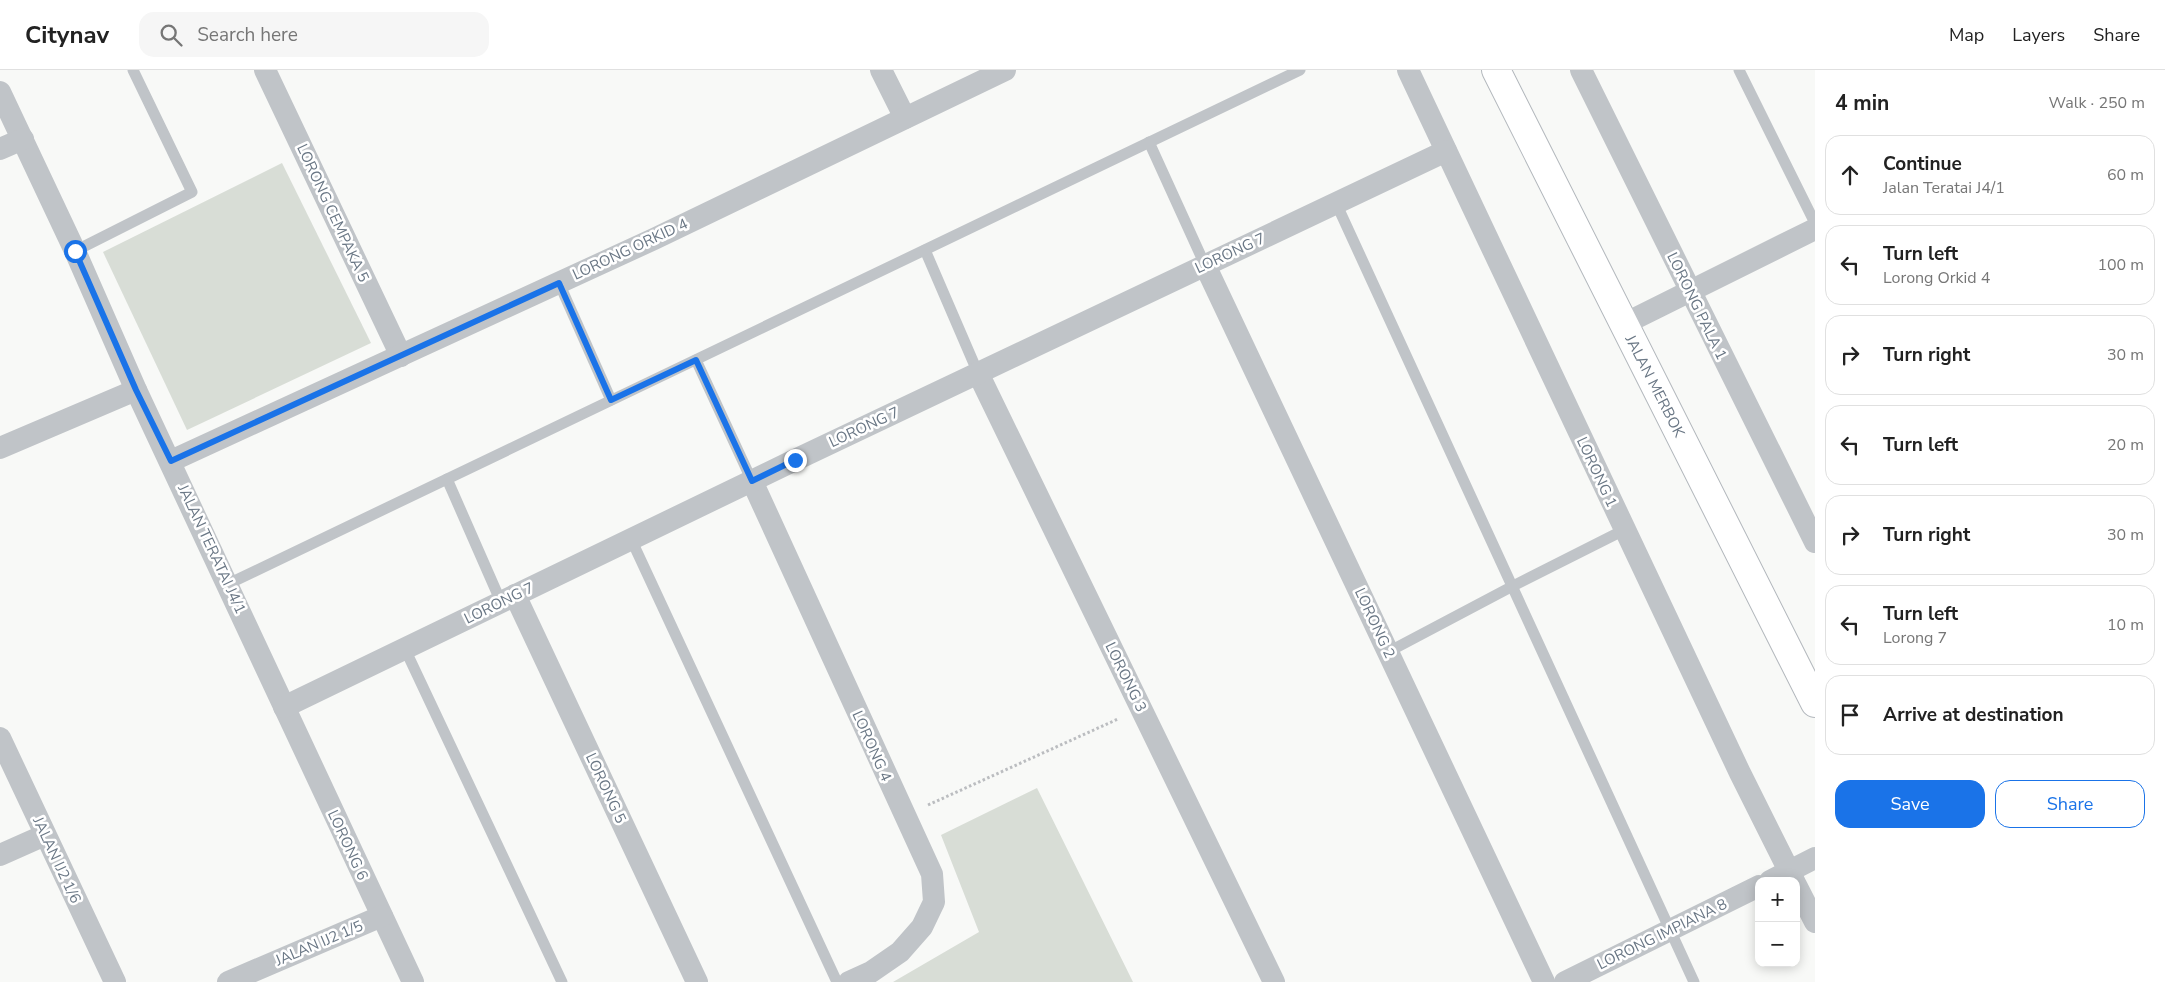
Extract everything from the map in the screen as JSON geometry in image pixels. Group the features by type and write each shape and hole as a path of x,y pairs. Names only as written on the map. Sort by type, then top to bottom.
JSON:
{"street":[{"name":"LORONG CEMPAKA 5","path":"265,70 400,356"},
{"path":"881,70 905,118"},
{"name":"LORONG ORKID 4","path":"171,461 559,283 1005,70"},
{"name":"LORONG 1","path":"1408,70 1740,773 1787,877"},
{"name":"JALAN MERBOK","path":"1496,70 1815,703"},
{"name":"LORONG PALA 1","path":"1581,70 1815,542"},
{"name":"JALAN TERATAI J4/1","path":"0,92 284,707"},
{"path":"0,149 23,140"},
{"name":"LORONG 7","path":"284,707 752,481 1446,151"},
{"path":"1624,324 1815,228"},
{"name":"LORONG 2","path":"1205,265 1544,982"},
{"name":"LORONG 3","path":"978,373 1274,982"},
{"path":"0,448 136,390"},
{"name":"LORONG 4","path":"752,481 932,874 934,902 922,927 900,952 871,972 849,982"},
{"name":"LORONG 5","path":"508,598 693,981"},
{"name":"LORONG 6","path":"284,707 413,982"},
{"name":"JALAN IJ2 1/6","path":"0,738 115,982"},
{"path":"0,855 45,835"},
{"path":"1791,877 1815,858"},
{"name":"LORONG IMPIANA 8","path":"1565,982 1755,888"},
{"name":"LORONG 1","path":"1800,898 1815,922"},
{"name":"JALAN IJ2 1/5","path":"228,982 382,916"}],"lane":[{"path":"75,251 192,192 133,70"},
{"path":"228,584 1300,70"},
{"path":"1739,70 1815,223"},
{"path":"1149,142 1205,265"},
{"path":"1336,203 1694,982"},
{"path":"925,250 978,373"},
{"path":"559,283 611,400"},
{"path":"696,360 752,481"},
{"path":"447,479 508,598"},
{"path":"1388,652 1511,586 1624,530"},
{"path":"631,539 838,982"},
{"path":"405,649 562,982"}],"path":[{"path":"904,816 1141,708"}],"shaded area":[{"path":"282,163 371,343 187,430 103,252"},
{"path":"1037,788 1133,982 893,982 979,932 941,835"}],"route":[{"path":"75,251 136,390 171,461 559,283 611,400 696,360 752,481 795,460"}]}
